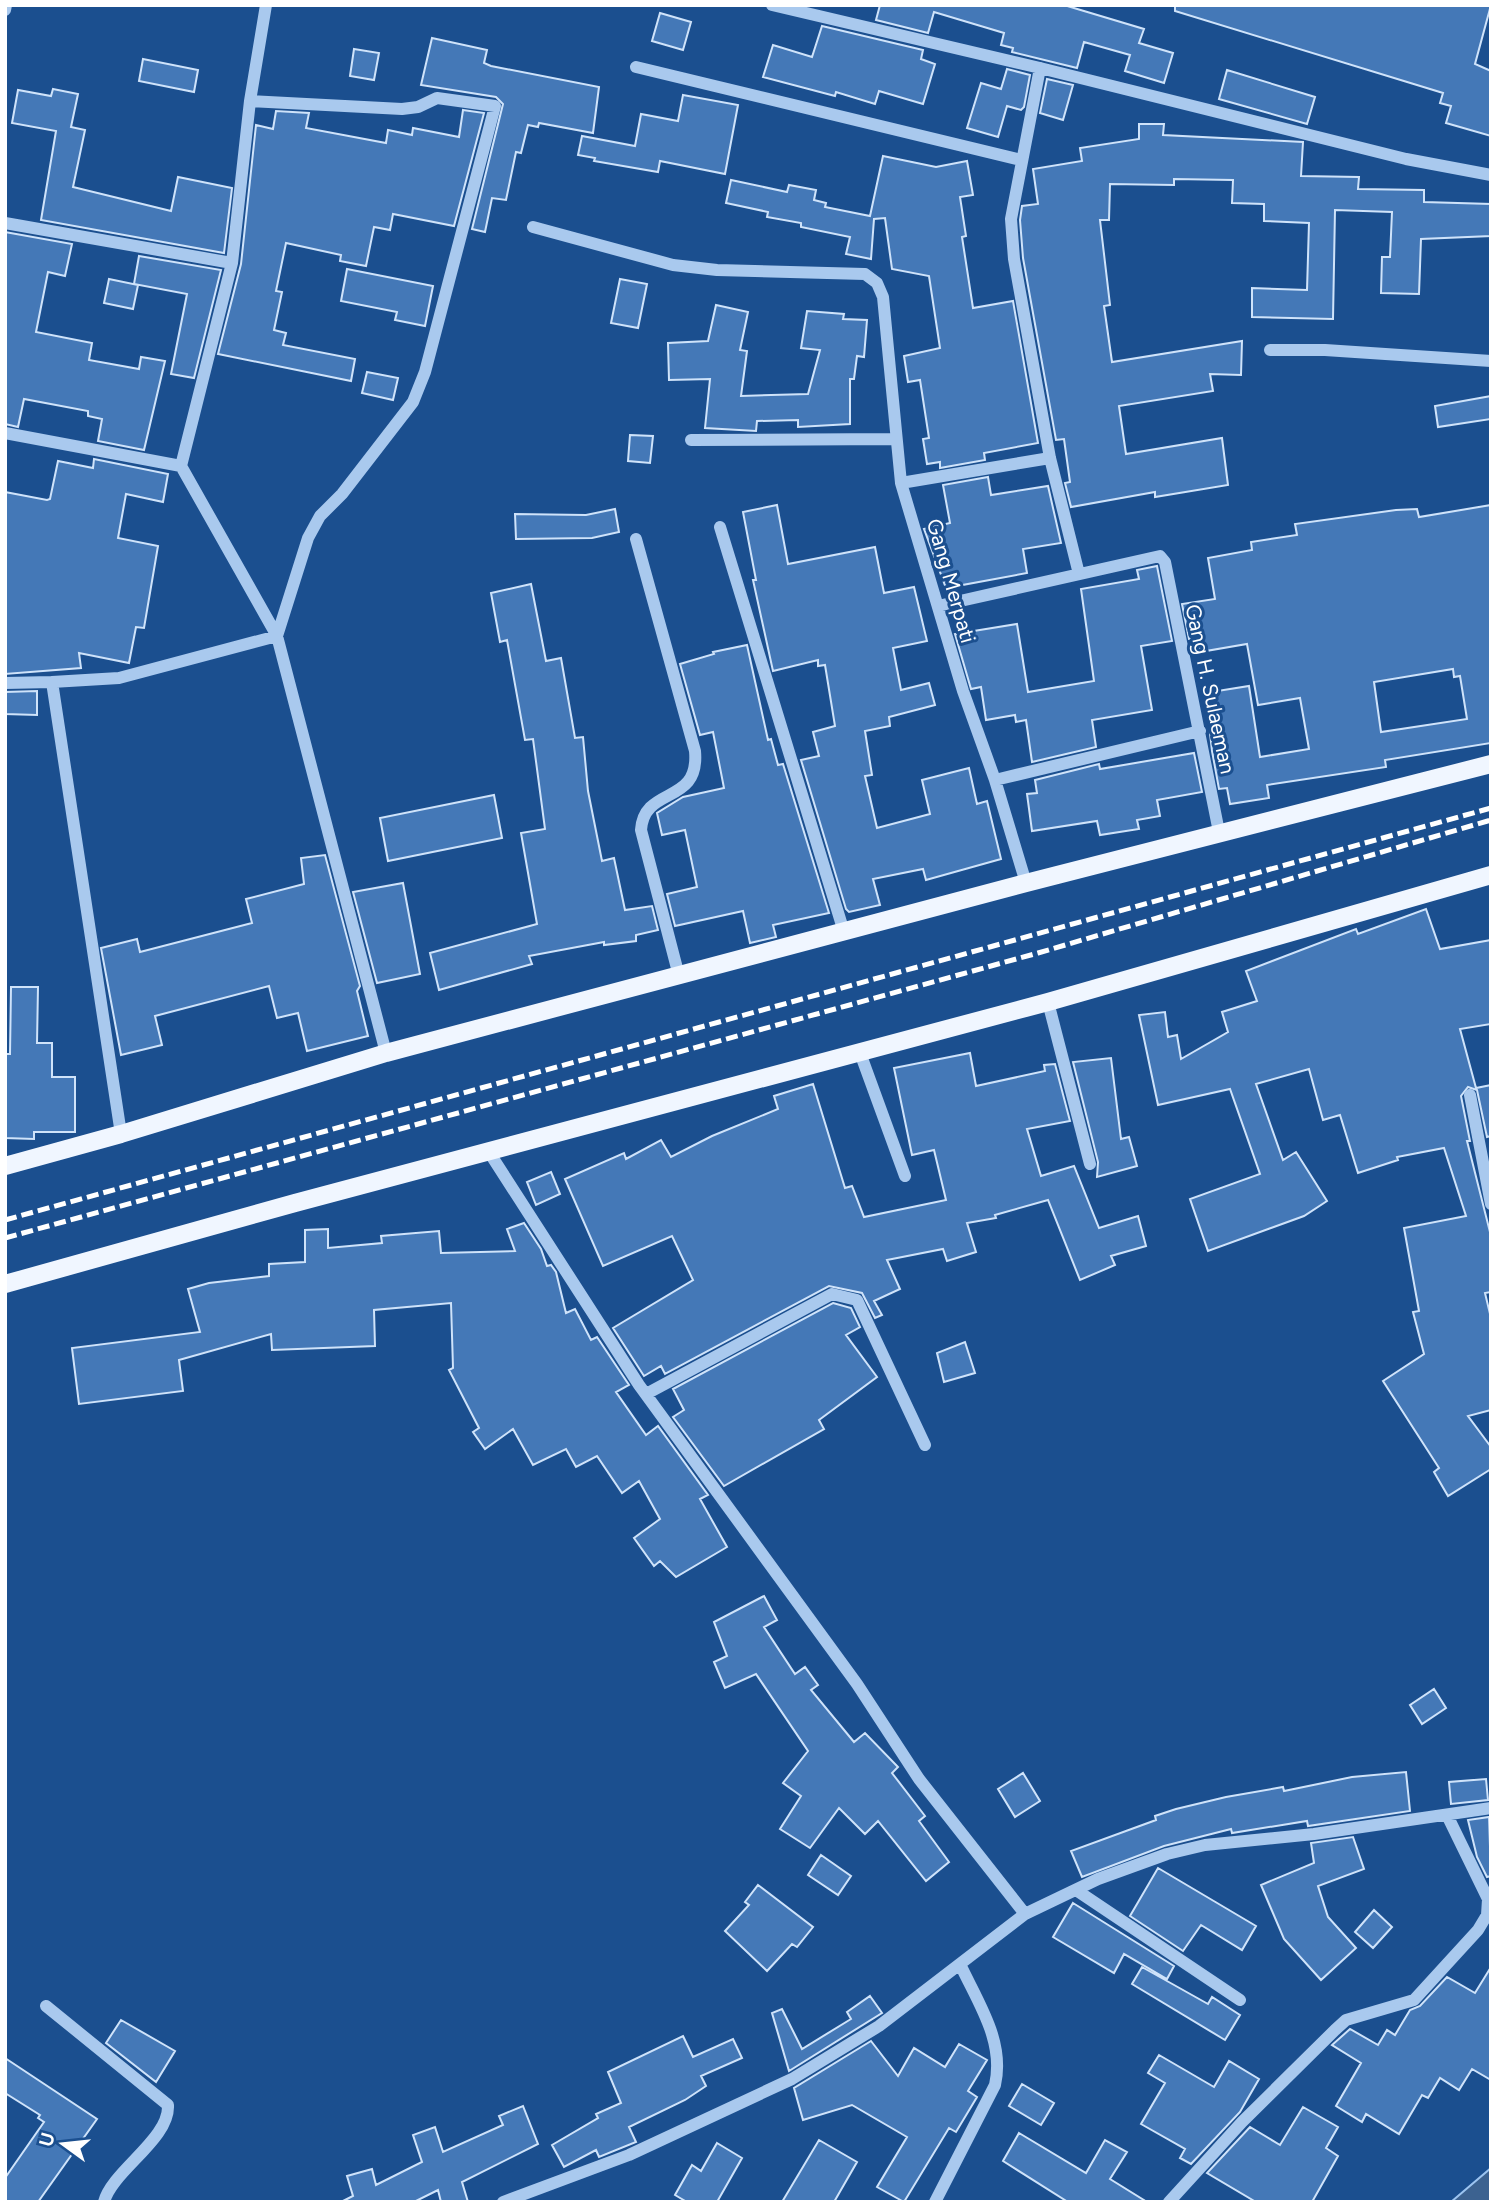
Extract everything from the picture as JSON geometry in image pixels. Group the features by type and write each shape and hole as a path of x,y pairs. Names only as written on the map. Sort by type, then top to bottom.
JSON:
{"main road":[{"path":"5,1166 121,1134 386,1053 1219,832 1491,764"},
{"path":"5,1284 859,1050 1048,1002 1491,875"}],"street":[{"path":"266,5 250,101 232,263 181,466 277,636 386,1053"},
{"path":"772,5 1406,159 1491,175"},
{"path":"636,67 1021,160"},
{"path":"938,606 1079,574 1051,458 1014,260 1011,219 1040,68"},
{"path":"250,101 402,109 418,107 437,98 495,106 425,372 413,402 342,494 320,516 308,538 277,636"},
{"path":"5,223 232,263"},
{"name":"Gang Merpati","path":"533,227 673,265 718,270 865,274 877,283 883,297 901,482 963,691 995,780 1026,883"},
{"path":"1270,350 1348,351 1491,361"},
{"path":"5,433 181,466"},
{"path":"691,440 895,439"},
{"path":"901,482 1051,458"},
{"path":"720,527 844,932"},
{"path":"636,539 695,751 696,765 686,786 648,807 642,819 641,830 679,976"},
{"name":"Gang H. Sulaeman","path":"1079,574 1160,556 1165,562 1219,832"},
{"path":"5,682 119,678 277,636"},
{"path":"52,682 121,1134"},
{"path":"995,780 1200,732"},
{"path":"1048,1002 1090,1164"},
{"path":"859,1050 905,1176"},
{"path":"1470,1095 1491,1204"},
{"path":"489,1152 534,1217 639,1385 648,1393 857,1684 919,1779 1025,1914"},
{"path":"648,1393 832,1294 857,1300 925,1445"},
{"path":"503,2202 629,2155 792,2079 879,2026 1025,1914 1142,1863 1205,1845 1314,1834 1491,1808"},
{"path":"1170,2202 1242,2122 1346,2020 1414,2000 1478,1930 1487,1915 1488,1899 1447,1815"},
{"path":"1076,1890 1240,2000"},
{"path":"939,2200 995,2085 999,2068 996,2042 960,1964"},
{"path":"46,2006 168,2105 165,2119 156,2133 104,2202"}],"water":[{"path":"1491,2168 1491,2202 1451,2202"}],"building":[{"path":"880,5 1064,5 1144,29 1139,43 1173,53 1164,83 1125,71 1130,55 1084,42 1077,68 1012,52 1013,48 1001,45 1004,33 934,12 928,33 876,20"},
{"path":"1175,5 1491,5 1475,64 1491,71 1491,136 1446,123 1451,106 1440,103 1443,93 1175,11"},
{"path":"660,13 691,22 683,50 652,41"},
{"path":"822,26 923,50 921,59 935,64 923,104 879,91 875,104 836,92 835,96 763,77 773,45 812,57"},
{"path":"432,38 487,50 484,63 491,66 599,87 593,133 539,123 538,127 528,125 521,153 516,152 506,200 492,198 485,232 472,229 503,104 496,97 421,85"},
{"path":"354,49 379,53 374,80 350,76"},
{"path":"143,59 198,70 194,92 139,81"},
{"path":"1007,69 1030,75 1024,107 1021,110 1007,106 998,137 967,128 981,83 1001,89"},
{"path":"1227,70 1315,97 1307,124 1219,99"},
{"path":"1047,79 1073,85 1063,120 1040,113"},
{"path":"53,89 78,94 71,127 85,130 73,187 171,211 178,177 232,188 224,253 41,220 56,131 12,123 18,90 51,96"},
{"path":"683,95 738,105 725,174 660,161 658,172 594,161 595,158 578,155 582,136 635,146 641,114 678,121"},
{"path":"463,110 484,113 454,226 393,214 390,230 374,227 366,266 340,261 341,255 286,243 276,291 282,292 274,330 286,333 283,345 355,359 351,381 218,354 241,264 256,125 273,129 276,111 309,113 306,128 386,143 388,130 412,135 413,128 459,137"},
{"path":"1139,124 1164,124 1163,135 1303,142 1301,176 1359,177 1358,189 1424,190 1424,202 1491,204 1491,236 1421,239 1419,294 1381,293 1382,257 1390,257 1392,212 1335,210 1333,319 1252,317 1252,288 1307,290 1309,223 1264,221 1264,204 1232,203 1233,180 1174,179 1174,185 1110,184 1109,220 1100,220 1110,305 1104,306 1112,362 1242,341 1241,375 1210,374 1213,391 1119,406 1126,454 1222,438 1228,485 1155,497 1155,492 1071,507 1065,483 1070,482 1064,439 1056,440 1023,258 1020,220 1022,206 1038,204 1033,169 1082,161 1080,148 1139,139"},
{"path":"883,156 936,167 967,161 973,195 960,197 966,236 962,237 973,308 1013,301 1038,443 984,453 985,460 940,468 940,462 927,464 923,439 929,438 920,380 908,382 904,356 940,348 929,276 892,269 885,218 874,219 871,259 846,254 850,237 801,227 801,223 767,217 768,212 726,203 731,180 787,192 789,185 816,190 814,200 826,203 825,207 870,216"},
{"path":"5,232 72,244 65,276 48,272 36,332 92,343 89,360 139,369 141,357 165,361 144,450 98,441 102,419 88,416 88,411 24,399 18,427 5,424"},
{"path":"139,256 221,270 194,378 171,374 187,294 134,284"},
{"path":"347,269 433,286 425,326 395,320 397,312 341,301"},
{"path":"109,279 138,285 133,309 104,303"},
{"path":"620,279 647,284 638,328 611,323"},
{"path":"716,305 748,312 740,350 747,351 741,396 808,394 820,350 801,348 807,311 844,314 843,319 867,320 864,357 857,356 854,379 850,379 850,424 798,427 798,420 757,421 756,431 705,428 710,379 669,380 668,343 708,341"},
{"path":"367,372 398,378 393,400 362,393"},
{"path":"1491,396 1491,419 1438,427 1435,406"},
{"path":"630,435 653,436 650,463 628,461"},
{"path":"94,459 168,474 163,502 126,494 118,538 158,546 144,628 136,627 129,663 79,653 81,668 5,674 5,492 50,499 58,461 93,468"},
{"path":"988,477 991,495 1048,486 1061,543 1023,549 1027,573 946,588 924,529 950,523 943,485"},
{"path":"777,505 788,564 875,547 884,593 914,587 927,641 893,648 901,690 929,683 935,705 889,717 890,726 865,731 872,775 865,776 877,828 930,814 922,780 969,768 977,804 987,801 1001,859 926,880 923,869 873,879 880,905 849,912 846,909 801,760 819,756 813,732 835,726 825,665 818,666 818,660 773,671 753,580 756,580 743,512"},
{"path":"1491,505 1491,743 1385,760 1386,767 1267,785 1269,798 1230,804 1227,788 1219,789 1212,751 1210,733 1218,732 1211,692 1249,686 1260,757 1309,749 1300,698 1258,705 1247,644 1200,652 1197,638 1189,639 1182,604 1215,599 1208,558 1252,550 1251,542 1297,535 1295,524 1396,510 1417,509 1419,517","holes":["1453,669 1454,677 1460,676 1467,719 1381,732 1374,682"]},
{"path":"615,509 619,532 592,538 516,539 515,514 586,515"},
{"path":"1157,566 1172,641 1141,646 1152,710 1092,720 1096,747 1032,762 1026,720 1016,722 1015,715 986,720 981,687 971,689 955,634 1017,624 1028,692 1094,681 1081,589 1139,579 1137,570"},
{"path":"531,584 546,661 561,658 575,738 583,737 588,791 602,861 614,858 625,910 652,906 658,930 636,935 636,941 604,945 604,942 529,956 532,964 439,990 430,953 537,924 521,833 545,829 533,739 525,740 507,640 500,642 491,593"},
{"path":"747,645 768,740 771,739 778,765 783,764 829,913 773,925 776,937 750,943 743,911 675,926 667,894 697,887 685,830 662,835 657,813 683,797 724,788 713,732 700,735 680,664 714,654 713,652"},
{"path":"37,691 37,715 5,714 5,692"},
{"path":"1194,753 1202,792 1157,800 1160,816 1137,820 1139,829 1100,835 1097,821 1032,831 1027,794 1037,793 1035,780 1099,764 1100,769"},
{"path":"494,795 502,838 388,861 380,818"},
{"path":"325,855 360,986 357,991 368,1036 307,1051 298,1013 277,1018 269,986 155,1016 162,1045 121,1055 101,948 137,939 140,952 252,923 246,899 304,884 301,858"},
{"path":"403,883 420,974 377,983 353,892"},
{"path":"1426,909 1440,949 1491,940 1491,1024 1460,1029 1476,1088 1491,1085 1491,1136 1487,1137 1477,1090 1468,1087 1461,1096 1470,1141 1467,1141 1491,1236 1491,1292 1485,1293 1491,1318 1491,1410 1468,1416 1491,1447 1491,1469 1448,1496 1434,1472 1439,1468 1383,1381 1424,1354 1413,1312 1419,1311 1404,1228 1466,1216 1444,1148 1397,1157 1398,1160 1358,1173 1340,1115 1323,1120 1309,1069 1256,1084 1283,1160 1296,1152 1327,1201 1304,1216 1208,1251 1190,1199 1260,1174 1230,1089 1158,1105 1139,1015 1165,1012 1168,1037 1177,1035 1181,1059 1228,1032 1222,1012 1257,1001 1246,971 1356,929 1358,934"},
{"path":"11,987 38,987 37,1043 52,1043 52,1077 75,1077 75,1132 34,1132 34,1139 5,1138 5,1054 10,1054"},
{"path":"970,1053 976,1086 1045,1071 1044,1065 1055,1064 1070,1121 1027,1129 1041,1176 1074,1166 1099,1228 1138,1216 1146,1246 1111,1256 1115,1265 1080,1280 1048,1200 995,1215 996,1218 967,1223 976,1252 947,1261 943,1249 887,1260 900,1289 874,1301 882,1315 875,1318 862,1293 829,1286 665,1374 661,1366 644,1376 613,1328 693,1280 672,1236 603,1266 565,1179 624,1153 626,1159 661,1140 671,1157 712,1136 778,1109 774,1096 813,1084 845,1188 852,1186 864,1217 946,1200 934,1150 912,1155 894,1068"},
{"path":"1111,1058 1121,1139 1129,1137 1137,1166 1097,1177 1098,1162 1073,1062"},
{"path":"551,1172 560,1194 536,1205 527,1182"},
{"path":"524,1223 541,1249 547,1266 551,1265 556,1272 566,1313 575,1309 591,1340 597,1337 629,1385 616,1392 646,1435 658,1426 708,1495 700,1499 727,1547 676,1577 660,1561 654,1566 634,1538 660,1519 639,1481 622,1493 597,1456 576,1467 566,1449 533,1465 513,1429 485,1449 473,1432 479,1428 449,1370 453,1368 451,1303 374,1310 375,1346 272,1350 271,1334 179,1360 183,1391 79,1404 72,1348 200,1332 188,1289 209,1283 269,1276 269,1264 305,1262 305,1230 328,1229 328,1248 382,1243 381,1236 439,1231 441,1253 515,1251 507,1229"},
{"path":"833,1303 851,1308 860,1327 846,1335 877,1377 819,1420 824,1429 724,1486 673,1417 684,1410 673,1389"},
{"path":"965,1342 975,1373 944,1382 937,1353"},
{"path":"764,1596 777,1620 764,1627 795,1674 805,1667 818,1685 811,1690 854,1742 865,1733 898,1767 892,1773 925,1816 919,1821 949,1862 926,1881 878,1821 865,1834 839,1808 810,1848 780,1829 801,1796 783,1783 808,1751 756,1674 725,1688 714,1662 727,1656 714,1622"},
{"path":"1434,1689 1446,1708 1422,1724 1410,1705"},
{"path":"1406,1772 1410,1811 1308,1826 1307,1821 1232,1833 1231,1829 1164,1846 1082,1877 1071,1851 1156,1820 1155,1816 1226,1797 1283,1787 1284,1791 1352,1777"},
{"path":"1023,1773 1040,1801 1015,1817 998,1789"},
{"path":"1486,1779 1488,1800 1451,1804 1449,1782"},
{"path":"1489,1817 1491,1876 1487,1877 1477,1857 1468,1820"},
{"path":"1353,1837 1364,1869 1318,1886 1328,1917 1356,1948 1321,1980 1284,1939 1261,1885 1314,1863 1311,1843"},
{"path":"821,1855 851,1876 838,1895 808,1875"},
{"path":"1158,1868 1256,1926 1242,1950 1201,1925 1183,1951 1130,1916"},
{"path":"758,1885 813,1927 797,1947 792,1944 767,1971 725,1931 749,1905 745,1902"},
{"path":"1073,1903 1174,1966 1167,1979 1124,1954 1114,1973 1053,1937"},
{"path":"1374,1910 1392,1927 1373,1948 1355,1932"},
{"path":"1142,1967 1208,2004 1212,1997 1240,2015 1225,2040 1132,1984"},
{"path":"1491,1967 1491,2080 1472,2069 1459,2090 1440,2078 1428,2098 1422,2095 1399,2134 1366,2114 1362,2122 1336,2106 1361,2063 1332,2045 1350,2029 1378,2045 1387,2030 1395,2035 1410,2010 1420,2006 1447,1977 1475,1993"},
{"path":"870,1996 882,2013 789,2071 772,2013 782,2009 802,2049 851,2019 847,2012"},
{"path":"121,2020 175,2051 156,2082 106,2043"},
{"path":"683,2036 693,2057 733,2039 742,2058 701,2076 706,2086 685,2100 629,2127 636,2142 599,2157 596,2150 564,2167 552,2145 598,2118 596,2114 621,2103 608,2072"},
{"path":"871,2041 898,2076 914,2048 945,2067 959,2044 987,2060 968,2091 977,2097 956,2132 949,2128 904,2202 877,2187 907,2137 852,2105 803,2120 794,2088"},
{"path":"1159,2055 1214,2087 1229,2061 1259,2079 1240,2112 1191,2164 1180,2158 1185,2149 1141,2124 1165,2083 1148,2073"},
{"path":"5,2058 97,2119 38,2202 5,2202 5,2178 44,2122 38,2118 40,2115 5,2093"},
{"path":"1022,2084 1054,2103 1041,2125 1009,2106"},
{"path":"523,2106 538,2144 462,2182 468,2202 441,2202 438,2190 414,2202 341,2202 353,2196 347,2176 372,2169 376,2185 422,2162 413,2135 435,2127 443,2152 503,2125 499,2116"},
{"path":"1303,2107 1338,2127 1326,2148 1338,2156 1312,2202 1256,2202 1207,2173 1250,2127 1280,2145"},
{"path":"1019,2133 1086,2173 1105,2140 1127,2152 1110,2179 1147,2202 1068,2202 1003,2161"},
{"path":"819,2140 857,2162 834,2202 782,2202"},
{"path":"717,2143 742,2158 717,2202 687,2202 675,2195 692,2165 701,2171"}],"railway":[{"path":"5,1220 1491,808"},
{"path":"5,1238 1038,953 1491,820"}]}
